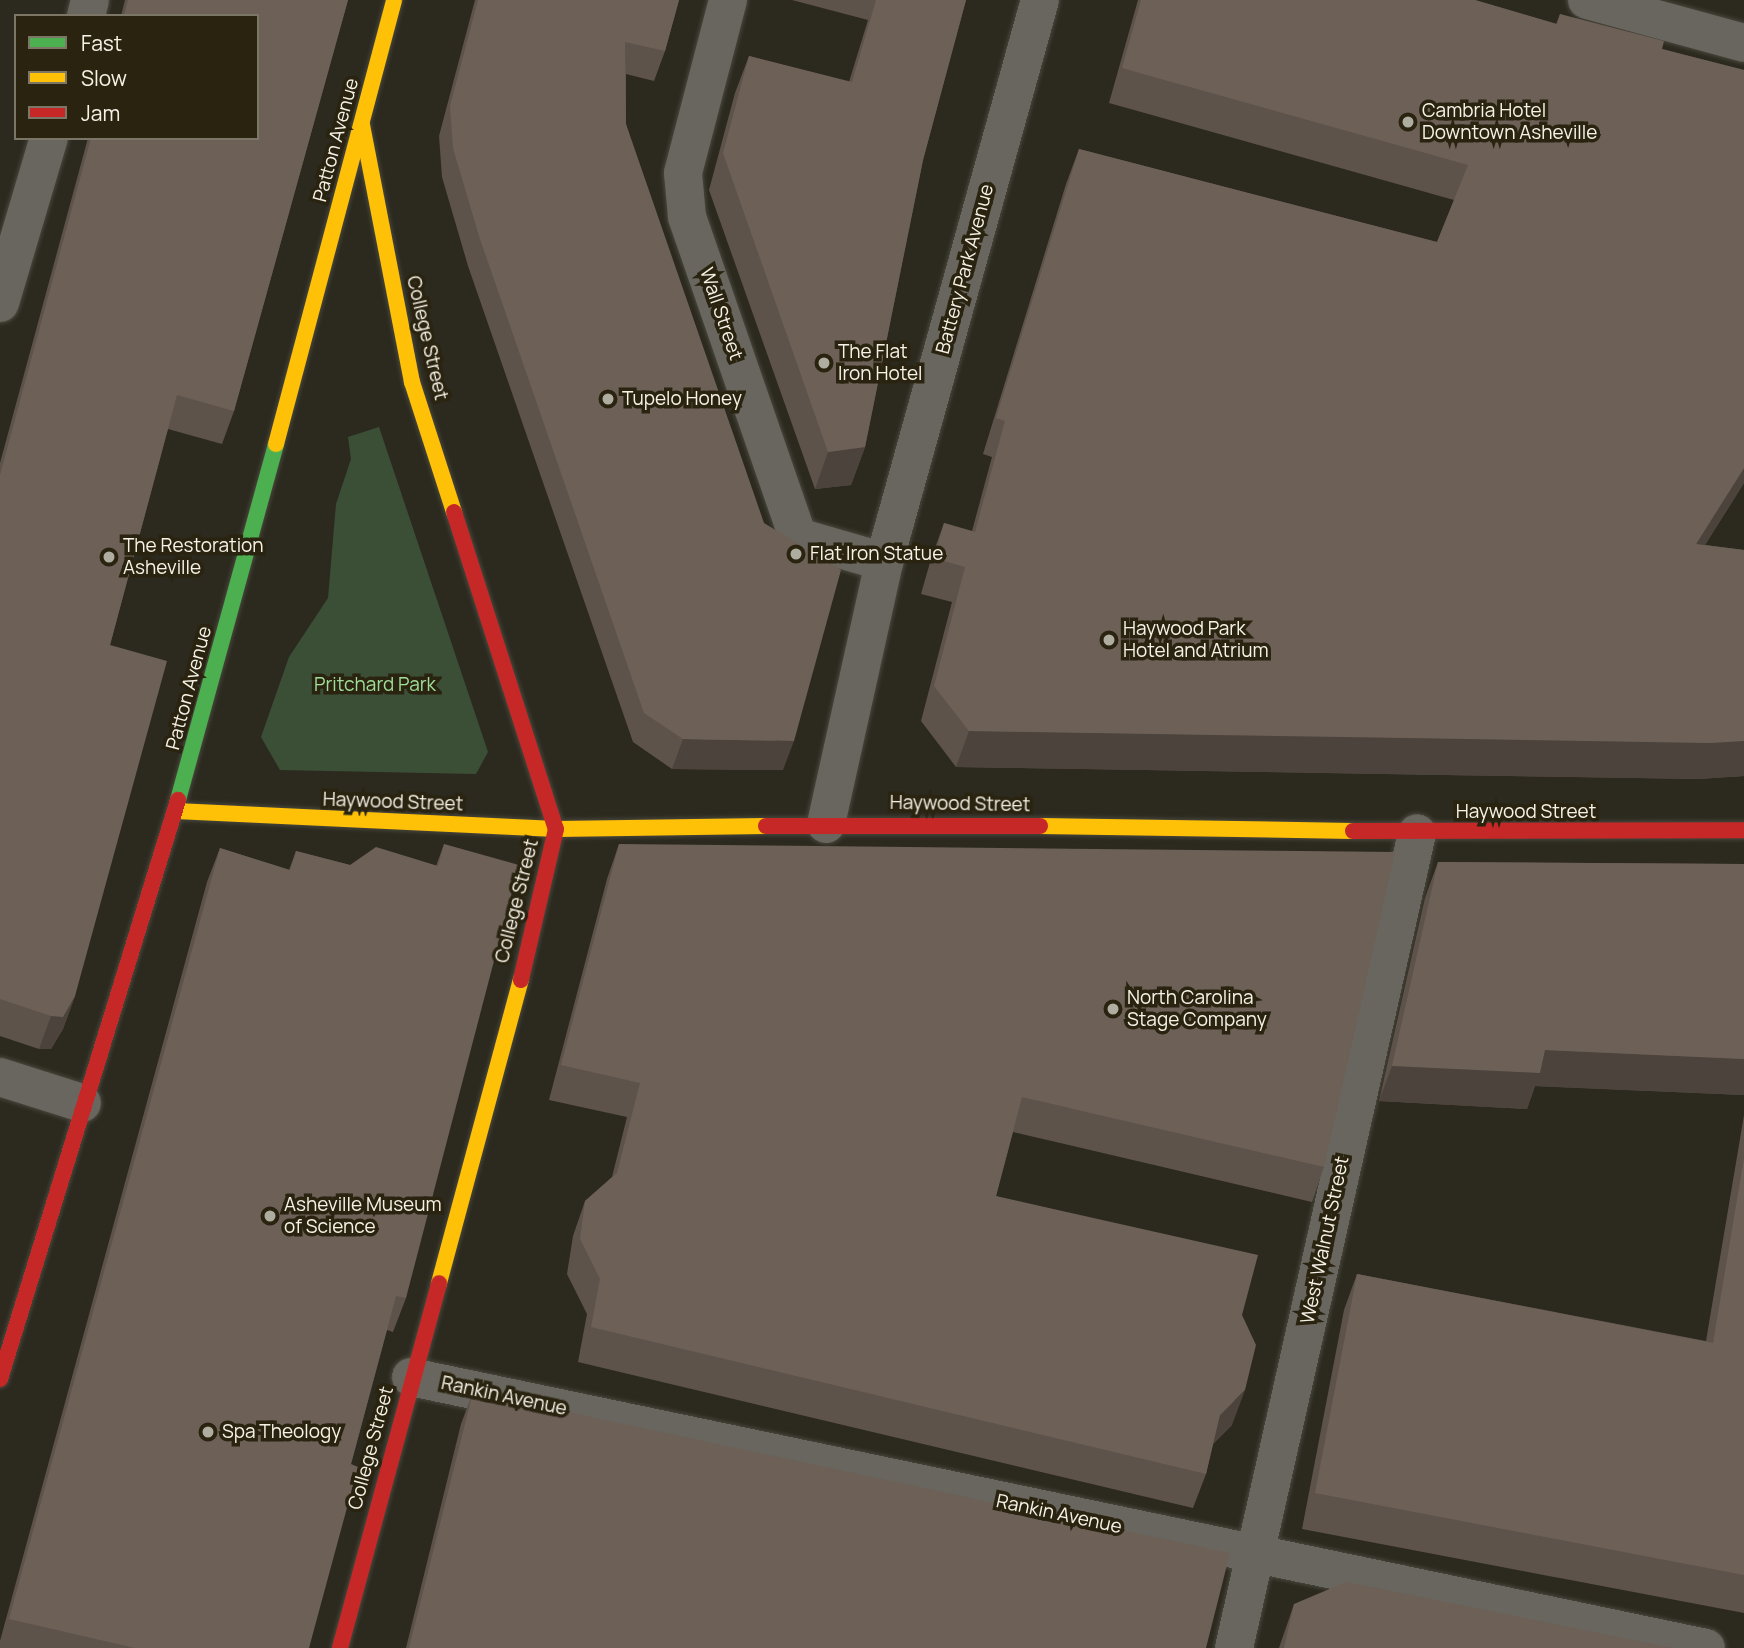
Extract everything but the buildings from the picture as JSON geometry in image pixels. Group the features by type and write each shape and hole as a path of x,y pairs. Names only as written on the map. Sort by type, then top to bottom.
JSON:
{"main road":[{"name":"Patton Avenue","path":"0,1379 82,1103 176,811 394,0"},
{"name":"College Street","path":"340,1648 411,1377 550,872 556,830 412,382 362,125"},
{"name":"Haywood Street","path":"176,811 556,830 826,824 1417,833 1744,830"}],"street":[{"name":"Wall Street","path":"728,0 683,173 687,217 798,537 884,562"},
{"name":"Battery Park Avenue","path":"826,824 884,562 1040,0"},
{"path":"1587,0 1744,43"},
{"path":"0,303 48,140"},
{"name":"West Walnut Street","path":"1234,1648 1257,1556 1417,833"},
{"path":"0,1077 82,1103"},
{"name":"Rankin Avenue","path":"411,1377 1706,1648"}],"green space":[{"name":"Pritchard Park","path":"379,427 488,752 476,774 280,770 261,737 289,657 328,598 336,504 351,459 348,437"}],"traffic: fast":[{"path":"178,800 276,444"}],"traffic: slow":[{"path":"276,444 394,0"},
{"path":"362,125 412,382 454,512"},
{"path":"176,811 556,829 766,826"},
{"path":"1040,826 1353,831"},
{"path":"439,1283 521,980"}],"traffic: jam":[{"path":"454,512 556,829 521,980"},
{"path":"0,1379 178,800"},
{"path":"766,826 1040,826"},
{"path":"1353,831 1744,830"},
{"path":"340,1648 439,1283"}],"place":[{"name":"Cambria Hotel Downtown Asheville","path":"1408,122"},
{"name":"The Flat Iron Hotel","path":"824,363"},
{"name":"Tupelo Honey","path":"608,399"},
{"name":"Flat Iron Statue","path":"796,554"},
{"name":"The Restoration Asheville","path":"109,557"},
{"name":"Haywood Park Hotel and Atrium","path":"1109,640"},
{"name":"North Carolina Stage Company","path":"1113,1009"},
{"name":"Asheville Museum of Science","path":"270,1216"},
{"name":"Spa Theology","path":"208,1432"}]}
